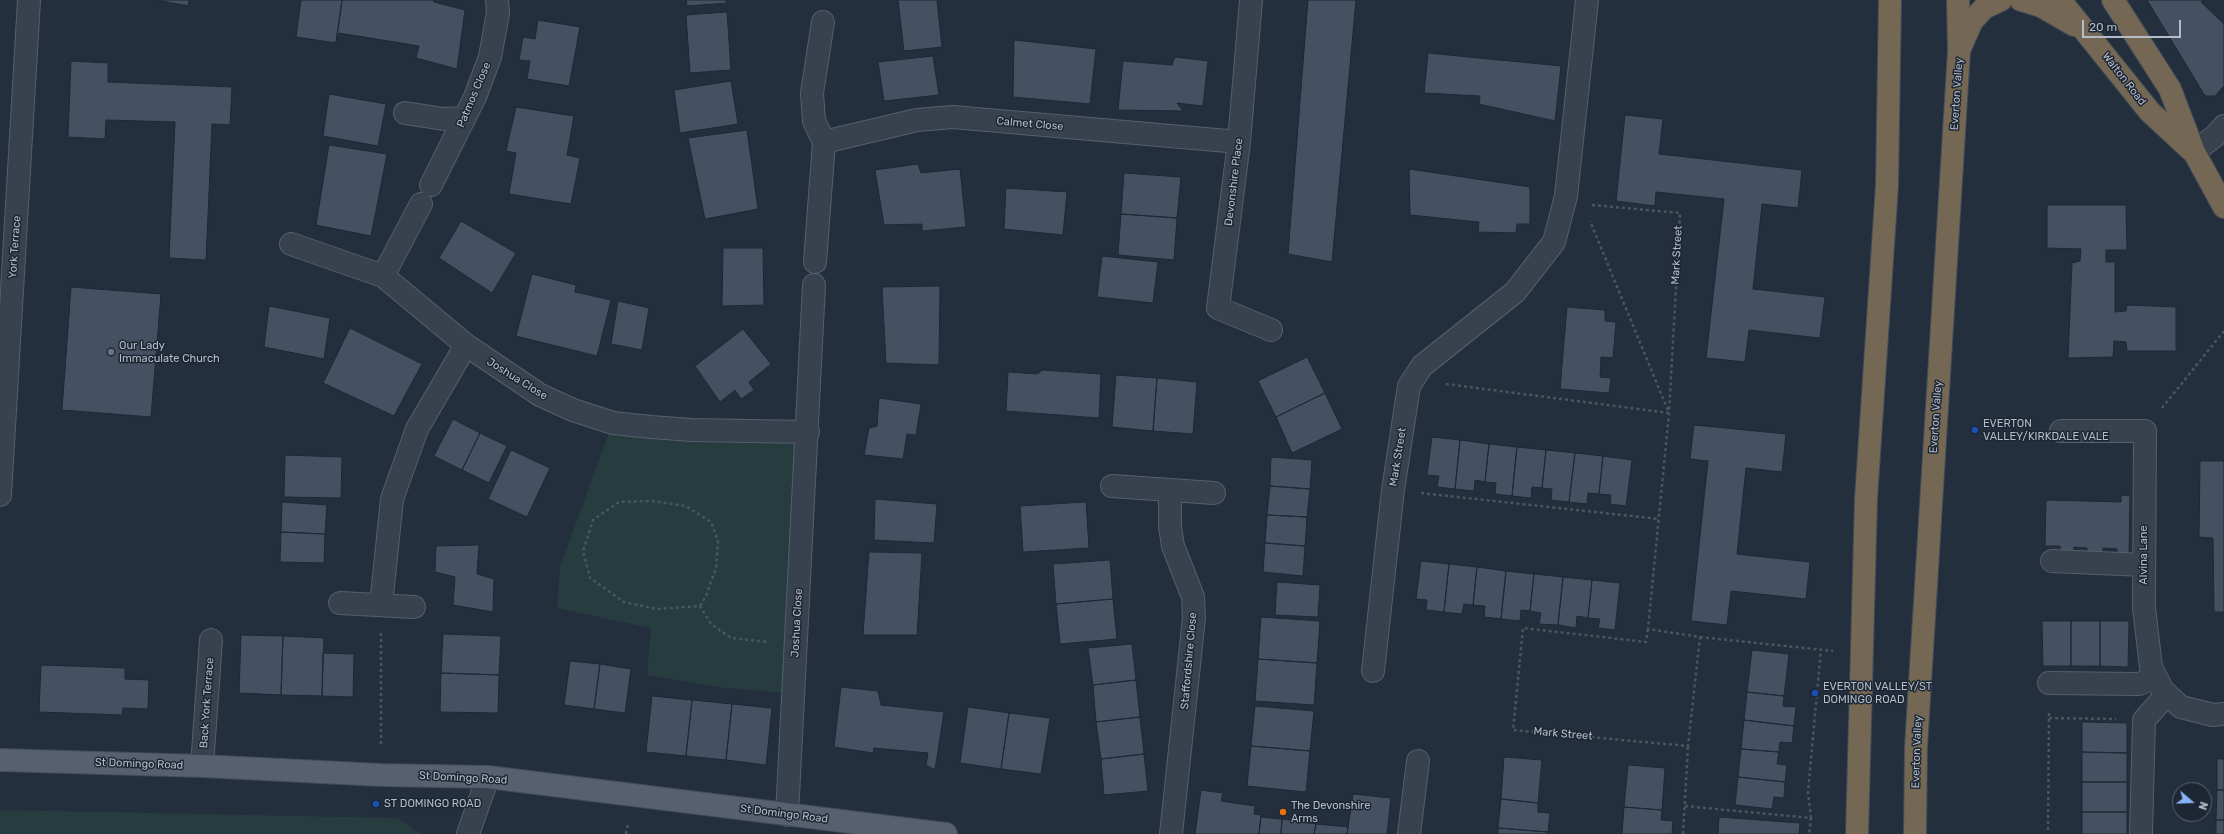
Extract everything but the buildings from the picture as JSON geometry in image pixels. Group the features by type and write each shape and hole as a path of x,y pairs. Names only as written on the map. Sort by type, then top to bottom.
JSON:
{"highway":[{"path":"1857,834 1866,499 1887,185 1890,0"},
{"name":"Everton Valley","path":"1915,834 1916,747 1959,51 1958,0"},
{"path":"1959,51 1972,21 1984,8 2002,0"},
{"path":"2021,0 2041,6 2086,32"},
{"name":"Walton Road","path":"2060,0 2150,112 2194,152"},
{"name":"Walton Road","path":"2112,0 2170,89 2194,152 2224,207"}],"main road":[{"name":"St Domingo Road","path":"0,760 202,766 381,775 488,777 946,834"}],"street":[{"name":"York Terrace","path":"0,495 7,234 29,0"},
{"name":"Patmos Close","path":"431,185 465,118 490,57 497,20 497,0"},
{"name":"Devonshire Place","path":"1250,0 1239,142 1218,308 1270,330"},
{"name":"Mark Street","path":"1373,671 1393,490 1409,386 1422,366 1515,292 1554,242 1574,200 1587,0"},
{"path":"815,262 824,142 814,121 812,93 823,22"},
{"path":"406,113 444,119 465,118"},
{"name":"Calmet Close","path":"824,142 910,122 953,117 1239,142"},
{"path":"2194,152 2215,136 2224,126"},
{"path":"383,276 421,204"},
{"name":"Joshua Close","path":"291,244 383,276 466,345 540,395 573,410 613,423 692,430 808,432"},
{"name":"Joshua Close","path":"787,815 808,432 814,285"},
{"path":"381,605 392,499 417,429 466,345"},
{"path":"2061,431 2145,431"},
{"name":"Alvina Lane","path":"2145,431 2144,608 2150,667 2162,686 2181,707 2213,715 2224,714"},
{"path":"1112,486 1214,493"},
{"name":"Staffordshire Close","path":"1170,490 1170,527 1173,546 1193,597 1194,618 1171,834"},
{"path":"2052,561 2144,565"},
{"path":"340,603 414,607"},
{"name":"Back York Terrace","path":"202,766 211,640"},
{"path":"2049,684 2139,684 2162,686 2144,720 2141,834"},
{"path":"1409,834 1418,761"},
{"path":"468,834 488,777"}],"path":[{"name":"Mark Street","path":"1574,200 1680,213 1670,413 1648,629 1646,642 1523,628 1514,730 1688,746"},
{"path":"1574,200 1670,413"},
{"path":"2145,431 2224,331"},
{"path":"1422,366 1447,385 1670,413"},
{"path":"1393,490 1659,519"},
{"path":"652,501 686,506 712,522 718,541 716,568 706,596 700,606 657,609 624,602 590,578 583,551 593,520 619,502 652,501"},
{"path":"381,605 381,775"},
{"path":"700,606 711,624 731,638 749,641 796,643"},
{"path":"1648,629 1700,637 1862,654"},
{"path":"1683,834 1688,746 1700,637"},
{"path":"1809,834 1811,818 1808,792 1821,649"},
{"path":"2048,830 2049,684"},
{"path":"2049,718 2144,720"},
{"path":"1685,806 1811,818"}],"green space":[{"path":"611,427 804,434 791,693 725,688 647,675 651,628 557,608 560,567"},
{"path":"0,810 398,818 420,834 0,834"}],"place":[{"name":"Our Lady Immaculate Church","path":"111,352"},
{"name":"EVERTON VALLEY/KIRKDALE VALE","path":"1975,430"},
{"name":"EVERTON VALLEY/ST DOMINGO ROAD","path":"1815,693"},
{"name":"ST DOMINGO ROAD","path":"376,804"},
{"name":"The Devonshire Arms","path":"1283,812"}]}
